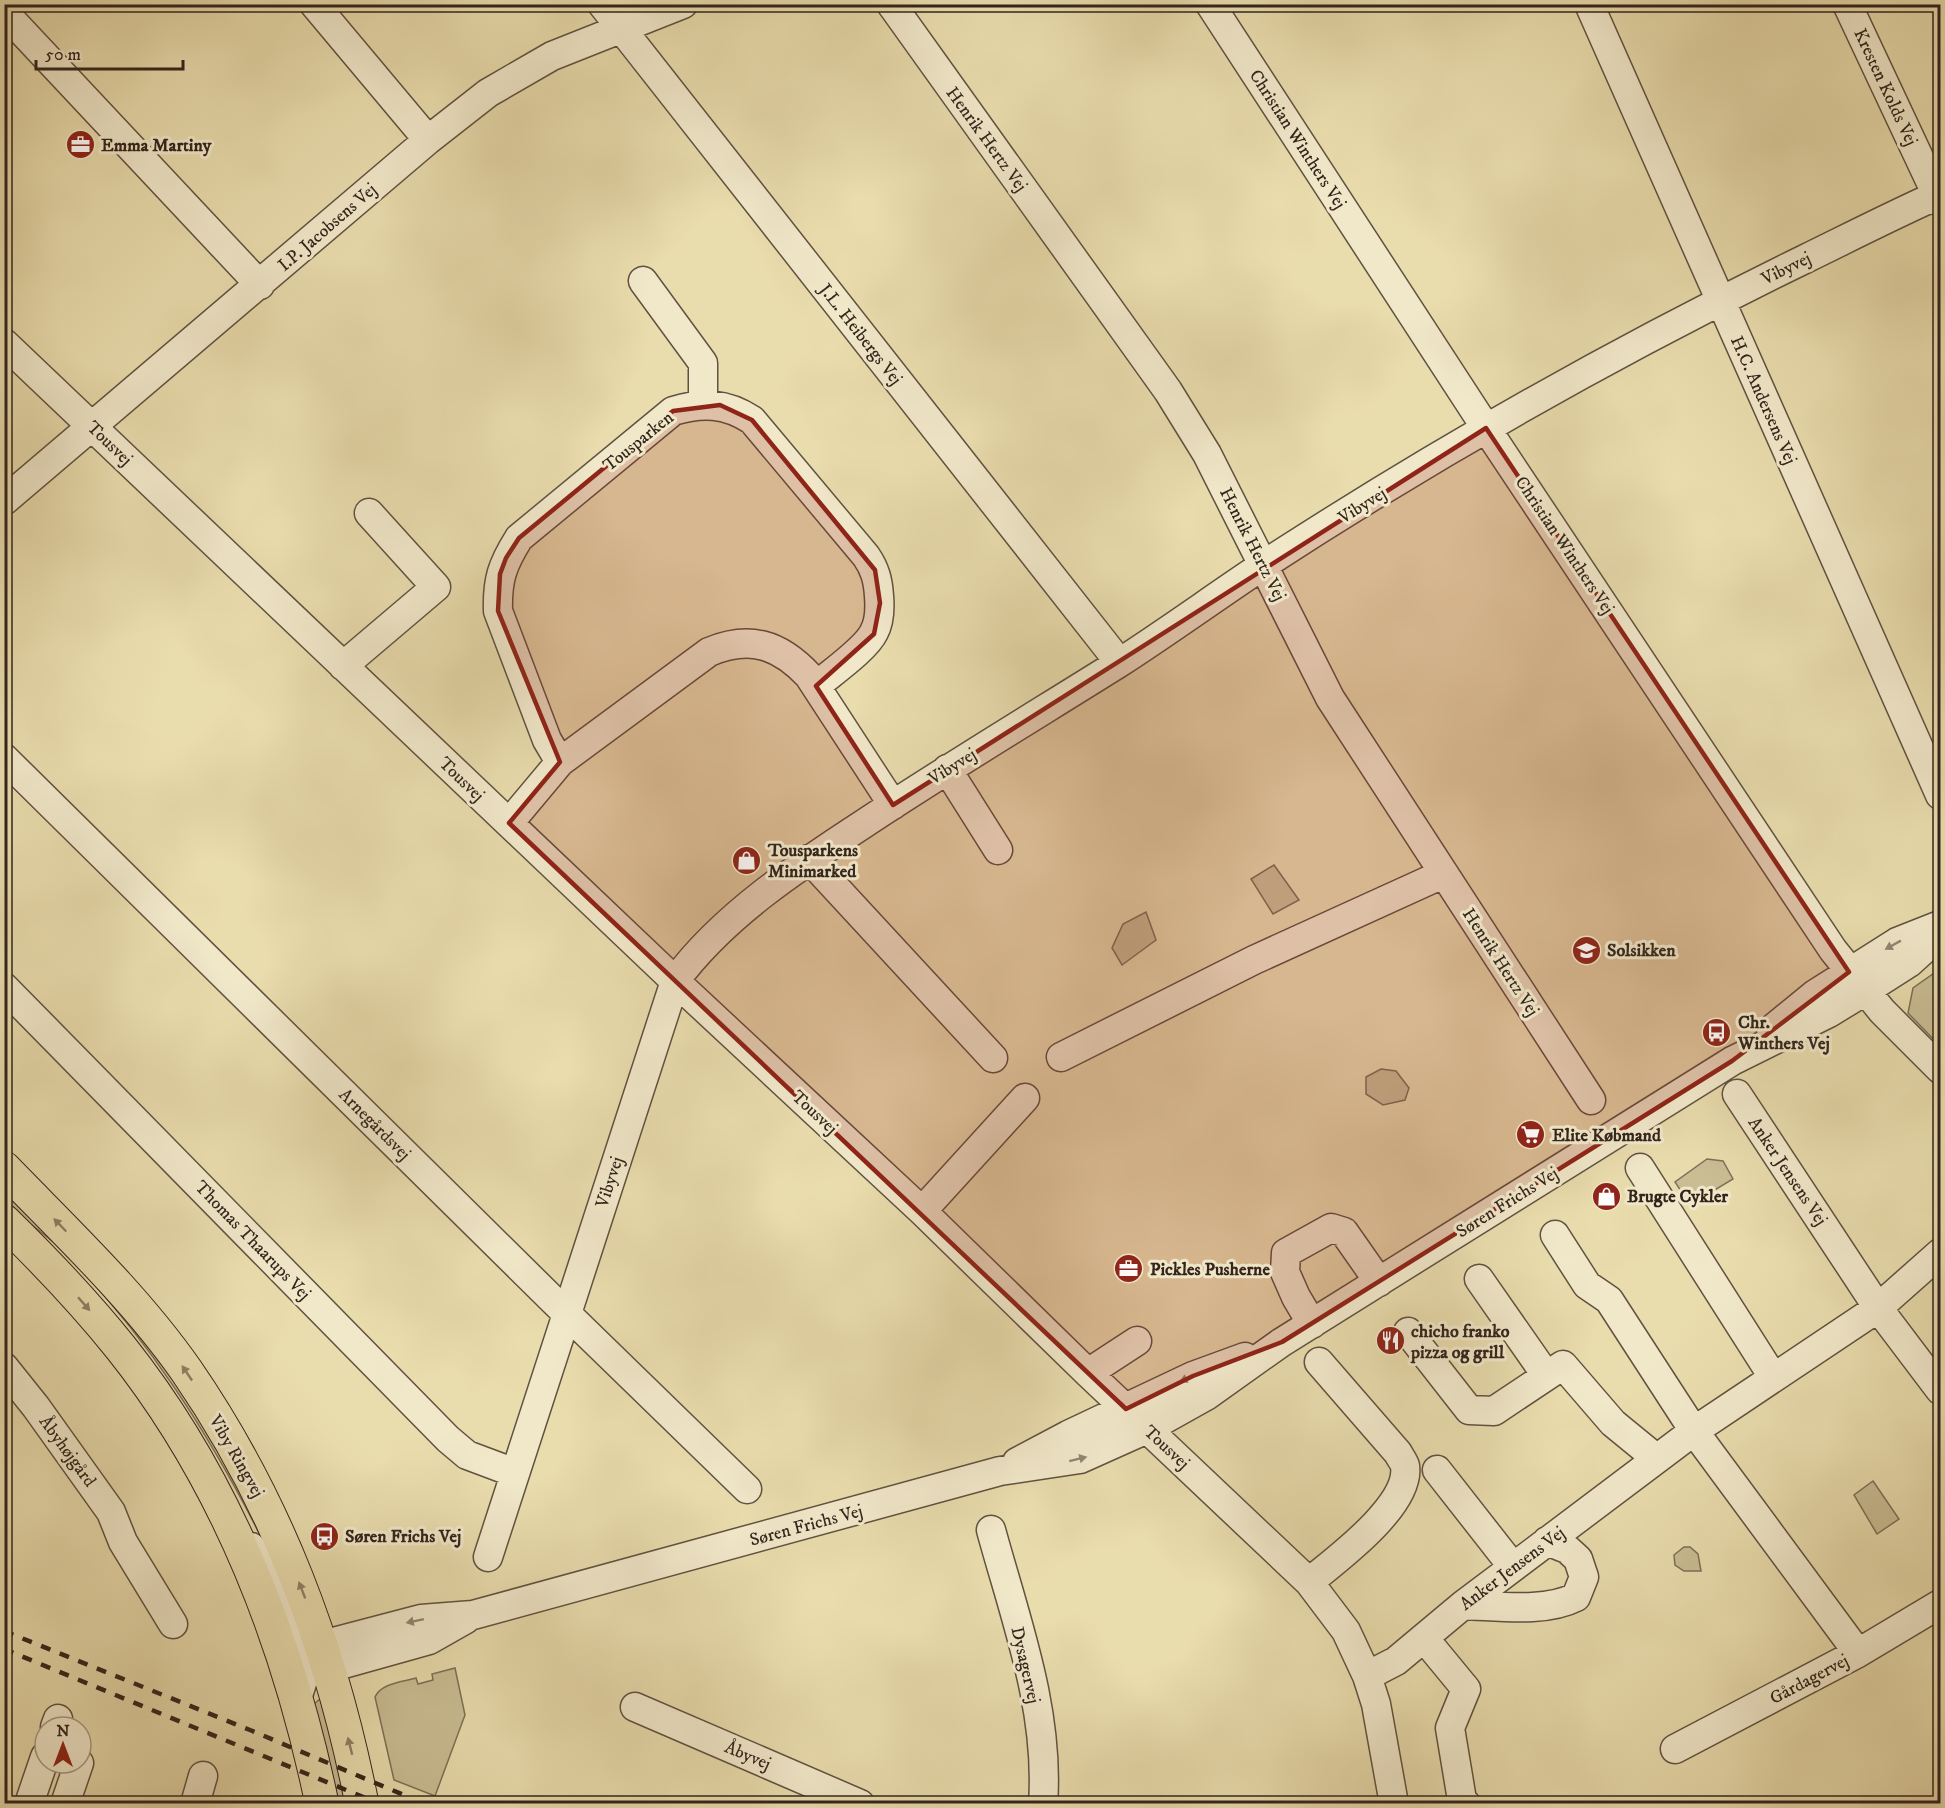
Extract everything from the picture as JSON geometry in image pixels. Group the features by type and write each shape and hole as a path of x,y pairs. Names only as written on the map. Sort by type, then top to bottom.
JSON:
{"main road":[{"name":"Viby Ringvej","path":"4,1167 113,1280 185,1369 219,1422 275,1523 297,1575 356,1769 362,1803"},
{"name":"Viby Ringvej","path":"4,1221 84,1304 121,1348 184,1437 213,1487 238,1537 258,1586 297,1698 322,1803"}],"street":[{"path":"314,4 428,140"},
{"name":"J.L. Heibergs Vej","path":"603,4 1119,662"},
{"name":"I.P. Jacobsens Vej","path":"4,501 428,140 497,87 552,56 683,4"},
{"name":"Henrik Hertz Vej","path":"891,4 1168,391 1207,454 1330,698 1591,1100"},
{"name":"Christian Winthers Vej","path":"1210,4 1486,428 1833,950 1857,981 1941,1069"},
{"name":"H.C. Andersens Vej","path":"1589,4 1941,795"},
{"name":"Kresten Kolds Vej","path":"1847,4 1940,197"},
{"path":"4,12 260,285"},
{"name":"Vibyvej","path":"488,1557 675,981 721,932 756,900 809,859 946,769 1119,662 1264,565 1486,428 1614,356 1720,301 1940,197"},
{"path":"643,281 703,363 703,404"},
{"name":"Tousvej","path":"4,343 675,981 922,1211 1088,1374 1309,1582 1346,1631 1367,1676 1376,1704 1394,1803"},
{"name":"Tousparken","path":"560,762 547,740 498,611 498,583 506,558 519,538 673,411 703,404 720,405 738,411 752,420 866,556 875,570 880,603 879,619 874,634 816,686"},
{"path":"343,666 436,586 369,513"},
{"path":"508,823 560,762 709,652 727,645 743,643 762,644 782,652 796,662 816,686 893,805"},
{"name":"Arnegårdsvej","path":"4,758 747,1489"},
{"path":"946,769 998,850"},
{"path":"809,859 993,1058"},
{"path":"1061,1057 1254,960 1443,874"},
{"name":"Søren Frichs Vej","path":"1857,981 1897,942 1941,925"},
{"name":"Søren Frichs Vej","path":"321,1656 429,1640 473,1615 1000,1471 1080,1459 1147,1429 1206,1396 1282,1342 1732,1061 1815,994 1909,963 1941,935"},
{"name":"Thomas Thaarups Vej","path":"4,987 448,1439 467,1455 515,1473"},
{"name":"Anker Jensens Vej","path":"1737,1094 1878,1308"},
{"path":"922,1211 1025,1098"},
{"path":"1640,1168 1773,1377"},
{"path":"1312,1324 1285,1272 1286,1253 1331,1228 1344,1232 1379,1282"},
{"path":"1555,1235 1587,1285 1609,1300 1694,1431 1858,1653"},
{"name":"Anker Jensens Vej","path":"1367,1676 1396,1661 1463,1605 1694,1431 1878,1308 1941,1253"},
{"path":"1479,1280 1546,1376"},
{"path":"1878,1308 1941,1390"},
{"path":"1408,1332 1469,1410 1494,1411 1563,1365 1613,1424 1657,1459"},
{"path":"1088,1374 1137,1341"},
{"name":"Søren Frichs Vej","path":"1000,1471 1068,1435 1193,1376 1282,1342"},
{"path":"1309,1582 1361,1539 1390,1507 1403,1480 1405,1465 1319,1362"},
{"name":"Åbyhøjgård","path":"4,1367 36,1407 111,1512 123,1542 173,1624"},
{"path":"1437,1470 1513,1567"},
{"path":"213,1487 279,1590 295,1633 321,1656 297,1698"},
{"name":"Dysagervej","path":"991,1530 1033,1684 1043,1743 1043,1803"},
{"path":"1463,1605 1546,1606 1562,1604 1576,1597 1584,1577 1578,1559 1567,1549 1547,1541"},
{"name":"Gårdagervej","path":"1675,1749 1858,1653 1941,1604"},
{"path":"1424,1638 1466,1689 1450,1728 1462,1800 1466,1803"},
{"name":"Åbyvej","path":"635,1707 860,1803"},
{"path":"29,1803 39,1775"},
{"path":"65,1803 75,1775"},
{"path":"195,1803 203,1776"}],"highlighted area":[{"path":"720,405 752,420 875,570 880,603 874,634 816,686 893,805 1486,428 1849,972 1732,1061 1282,1342 1193,1376 1126,1409 509,823 560,762 498,611 500,574 506,558 519,538 673,411"}],"shaded area":[{"path":"1274,865 1299,900 1273,914 1251,879"},
{"path":"1146,912 1156,940 1122,965 1112,948 1123,924"},
{"path":"1940,969 1940,1046 1908,1013 1913,988"},
{"path":"1381,1069 1396,1071 1409,1088 1405,1100 1383,1105 1366,1094 1366,1077"},
{"path":"1707,1159 1723,1161 1733,1179 1690,1205 1675,1182"},
{"path":"4,1186 63,1246 175,1375 244,1489 263,1541 199,1425 150,1353 123,1318 64,1252 5,1203"},
{"path":"1873,1481 1899,1519 1877,1534 1854,1495"},
{"path":"1684,1547 1690,1547 1698,1554 1701,1571 1684,1571 1675,1565 1674,1555"},
{"path":"455,1668 465,1715 435,1796 394,1780 375,1697 382,1689 393,1684 416,1678 418,1684 433,1680 432,1674"},
{"path":"321,1698 349,1803 334,1803 314,1709 314,1704"}],"railway":[{"path":"4,1631 250,1730 425,1804"},
{"path":"4,1649 380,1804"}],"place":[{"name":"Emma Martiny","path":"80,145"},
{"name":"Tousparkens Minimarked","path":"747,860"},
{"name":"Solsikken","path":"1586,950"},
{"name":"Chr. Winthers Vej","path":"1717,1032"},
{"name":"Elite Købmand","path":"1531,1135"},
{"name":"Brugte Cykler","path":"1606,1196"},
{"name":"Pickles Pusherne","path":"1129,1269"},
{"name":"chicho franko pizza og grill","path":"1390,1341"},
{"name":"Søren Frichs Vej","path":"324,1536"}]}
